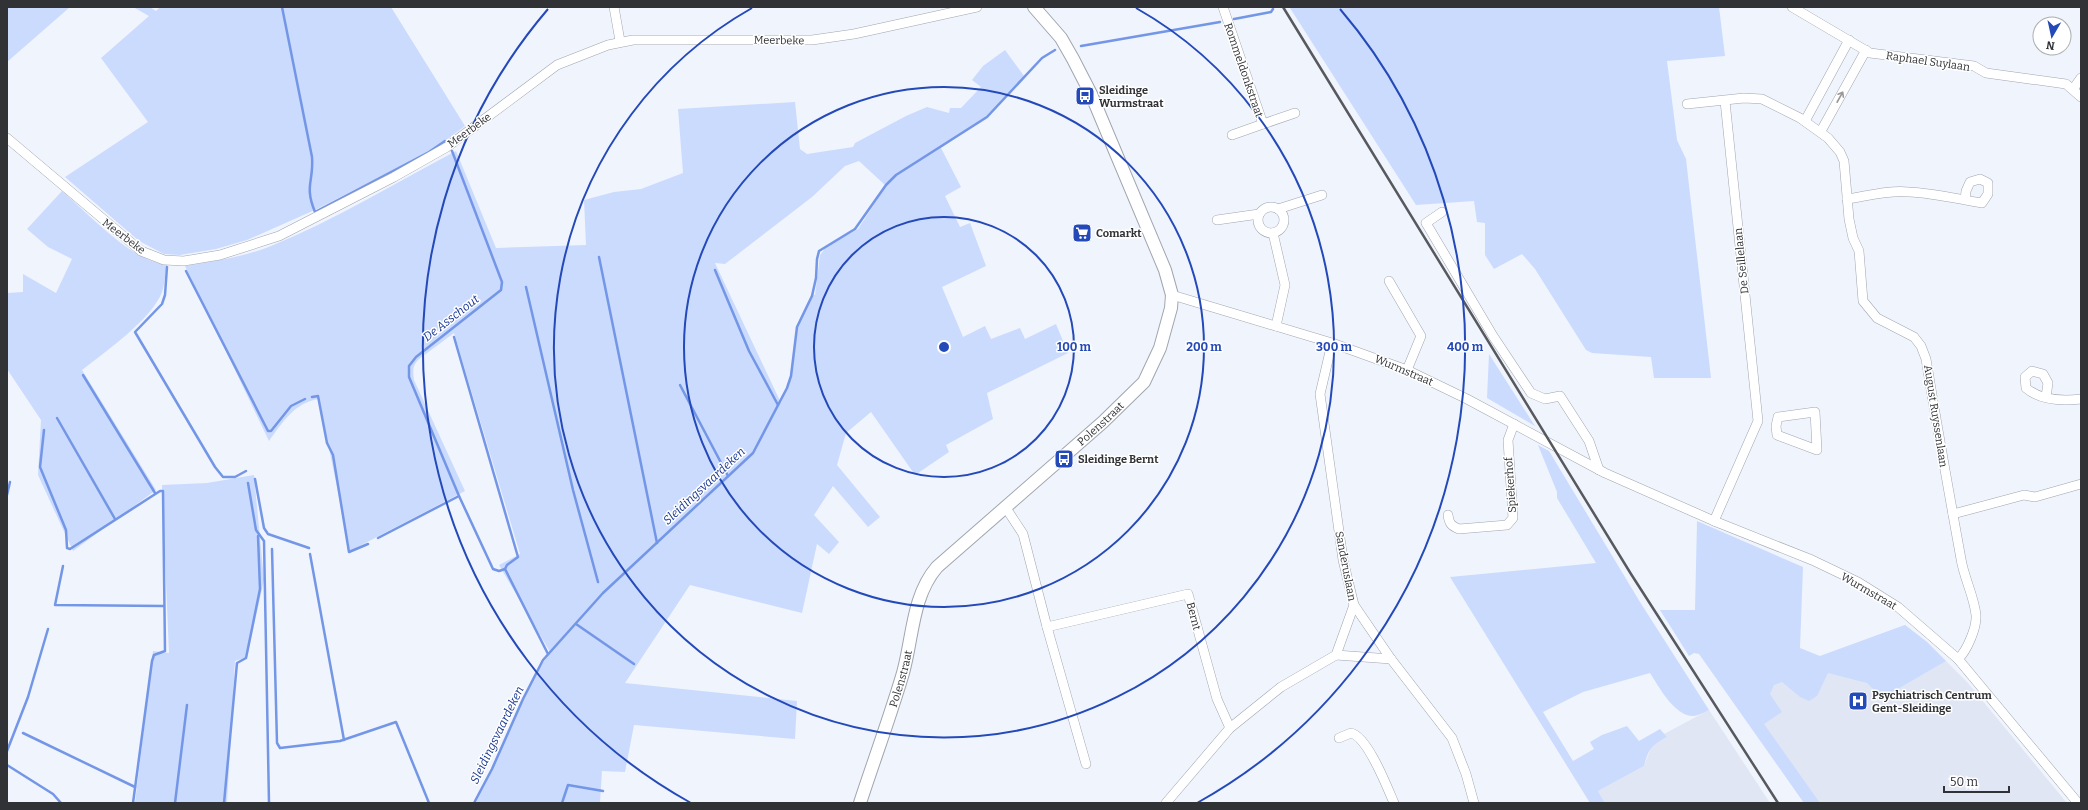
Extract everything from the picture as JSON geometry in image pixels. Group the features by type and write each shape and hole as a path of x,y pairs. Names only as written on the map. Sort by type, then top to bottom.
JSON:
{"main road":[{"name":"Polenstraat","path":"860,803 904,671 923,588 937,567 1103,422 1144,382 1153,365 1167,327 1172,295 1165,270 1141,212 1090,94 1068,50 1034,7"}],"street":[{"path":"614,7 620,41"},
{"name":"Meerbeke","path":"7,138 141,251 164,260 184,261 202,259 279,236 394,177 447,147 557,65 576,56 620,41 714,39 812,40 854,34 977,7"},
{"name":"Rommeldonkstraat","path":"1223,7 1263,124 1232,135"},
{"name":"Raphael Suylaan","path":"1792,7 1870,53 1974,66 1986,73 2066,84 2081,98"},
{"path":"1804,121 1849,40"},
{"path":"1821,131 1866,50"},
{"path":"2073,89 2081,78"},
{"name":"August Ruyssenlaan","path":"1687,104 1744,98 1762,99 1821,131 1840,152 1844,161 1847,199 1853,238 1859,251 1863,301 1877,318 1914,337 1921,346 1926,359 1941,455 1962,562 1976,615 1974,627 1966,648 1963,655 1958,659"},
{"name":"De Seillelaan","path":"1714,521 1758,422 1725,101"},
{"path":"1263,124 1295,113"},
{"path":"1847,199 1908,192 1965,200"},
{"path":"1278,209 1322,195"},
{"path":"1274,207 1278,209 1283,215 1284,222 1279,230 1266,232 1260,228 1258,221 1259,214 1265,208 1274,207"},
{"path":"1442,212 1426,223 1454,272 1531,393 1545,399 1560,396 1589,441 1599,470"},
{"path":"1216,220 1259,214"},
{"path":"1273,232 1285,285 1276,326"},
{"path":"1389,281 1420,336 1407,370"},
{"name":"Wurmstraat","path":"1172,295 1332,343 1407,370 1514,424 1599,470 1714,521 1812,560 1858,582 1898,607 1958,659 2078,800"},
{"name":"Sanderuslaan","path":"1332,343 1320,394 1343,560 1354,605 1391,659 1452,738 1466,774 1474,803"},
{"path":"2046,397 2063,401 2081,399"},
{"path":"1815,412 1817,450 1777,436 1776,426 1778,417 1815,412"},
{"path":"1758,422 1776,426"},
{"name":"Spiekerhof","path":"1448,515 1449,521 1453,527 1459,529 1507,525 1513,518 1508,440 1514,424"},
{"path":"1953,514 2024,495 2035,497 2081,484"},
{"path":"1006,508 1023,534 1047,627 1086,764"},
{"name":"Bernt","path":"1047,627 1188,594 1217,699 1230,728"},
{"path":"1336,655 1354,605"},
{"path":"1166,803 1230,728 1280,687 1336,655 1391,659"},
{"path":"1339,738 1351,733 1360,738 1378,768 1394,803"}],"shaded area":[{"path":"7,7 70,7 7,62"},
{"path":"133,7 150,7 156,11 160,7 391,7 465,126 436,148 317,209 247,240 216,249 180,255 164,254 139,241 65,177 148,122 101,58 149,16"},
{"path":"1719,7 1725,56 1667,61 1677,140 1686,159 1711,378 1654,378 1651,357 1592,353 1586,350 1535,269 1522,254 1494,269 1485,255 1485,223 1477,222 1474,201 1416,205 1290,8"},
{"path":"1005,50 1024,76 987,117 941,148 961,187 945,196 960,227 970,223 986,266 942,287 963,337 985,326 991,339 1020,328 1025,339 1056,324 1068,353 987,393 993,419 946,445 949,452 915,475 871,412 846,433 837,465 880,517 868,527 833,486 814,515 839,542 829,554 817,544 802,613 690,585 625,683 797,701 795,739 634,725 625,772 602,771 600,803 473,803 484,785 519,707 550,652 499,565 520,554 454,333 419,359 414,366 413,374 414,380 465,491 350,551 319,399 303,404 290,414 269,441 185,266 240,256 261,250 295,236 342,213 456,151 496,248 586,245 584,200 614,192 641,189 683,173 678,109 795,102 800,149 807,154 853,147 855,143 906,116 927,107 949,113 950,108 961,108 981,87 972,80 983,66","holes":["859,161 886,186 858,229 827,246 820,255 815,295 812,293 798,323 789,383 781,403 715,263 725,264 812,197 845,166"]},
{"path":"62,191 125,246 153,262 167,265 162,292 149,313 115,345 82,370 156,490 73,551 38,475 41,420 7,369 7,293 23,292 23,274 56,293 72,259 48,247 27,229"},
{"path":"1489,354 1535,426 1487,398"},
{"path":"1538,445 1549,451 1640,602 1709,710 1694,716 1680,712 1668,700 1650,673 1583,692 1543,712 1573,761 1594,749 1590,742 1602,735 1627,726 1639,741 1660,729 1667,737 1651,748 1644,766 1598,791 1605,803 1590,803 1450,577 1596,563 1557,498 1557,492"},
{"path":"254,475 264,580 247,657 235,661 227,803 135,803 153,651 169,653 162,485 207,483"},
{"path":"1697,521 1803,567 1800,648 1820,656 1905,625 1927,642 1946,661 1882,698 1867,683 1828,673 1817,696 1809,701 1800,697 1782,682 1774,685 1770,694 1782,712 1764,724 1820,803 1804,803 1699,654 1694,653 1689,656 1660,610 1695,610"},
{"name":"Psychiatrisch Centrum Gent-Sleidinge","path":"1905,625 1927,642 1968,683 2067,803 1804,803 1723,687 1761,678"},
{"path":"1709,710 1770,803 1605,803 1598,791 1644,766 1652,745 1667,737 1664,734"}],"waterway":[{"name":"De Asschout","path":"282,7 312,157 310,196 315,212 429,152 445,141"},
{"name":"Sleidingsvaardeken","path":"1234,19 1271,12 1273,9"},
{"name":"Sleidingsvaardeken","path":"1081,46 1220,22"},
{"name":"Sleidingsvaardeken","path":"474,803 492,769 523,699 543,660 603,593 753,453 787,388 791,376 797,327 812,296 819,251 855,229 886,185 896,175 987,117 1042,58 1055,50"},
{"name":"De Asschout","path":"452,151 502,282 501,290 416,357 409,366 409,377 459,496 493,569 499,571 505,569 548,654"},
{"path":"599,257 657,543"},
{"path":"167,267 165,295 162,304 135,332 215,467 223,477 235,477 246,471"},
{"path":"715,270 749,351 778,405"},
{"path":"186,271 268,431 271,431 291,406 305,399"},
{"path":"526,287 573,490 598,582"},
{"path":"454,337 518,557 507,565 505,569"},
{"path":"83,375 155,493"},
{"path":"680,385 728,476"},
{"path":"312,397 318,396 327,443 333,455 349,552 368,544"},
{"path":"57,418 115,519"},
{"path":"44,430 40,467 66,530 67,548 70,549 160,491 163,491 165,651 154,655 152,661 133,803"},
{"path":"255,479 264,528 268,534 309,548"},
{"path":"7,495 10,482"},
{"path":"248,483 256,530 264,541 269,803"},
{"path":"378,538 459,496"},
{"path":"224,803 237,663 246,658 260,589 258,536"},
{"path":"272,549 277,743 280,748 340,741 396,722 429,803"},
{"path":"310,554 344,740"},
{"path":"63,566 55,605 164,606"},
{"path":"576,624 634,664"},
{"path":"7,751 28,697 48,629"},
{"path":"175,803 187,705"},
{"path":"23,733 135,787"},
{"path":"7,765 53,794 61,803"},
{"path":"562,803 568,785 603,791"}],"railway":[{"path":"1283,7 1631,574 1778,803"}],"place":[{"name":"Sleidinge Wurmstraat","path":"1085,96"},
{"name":"Comarkt","path":"1082,233"},
{"name":"Sleidinge Bernt","path":"1064,459"},
{"name":"Psychiatrisch Centrum Gent-Sleidinge","path":"1858,701"}]}
